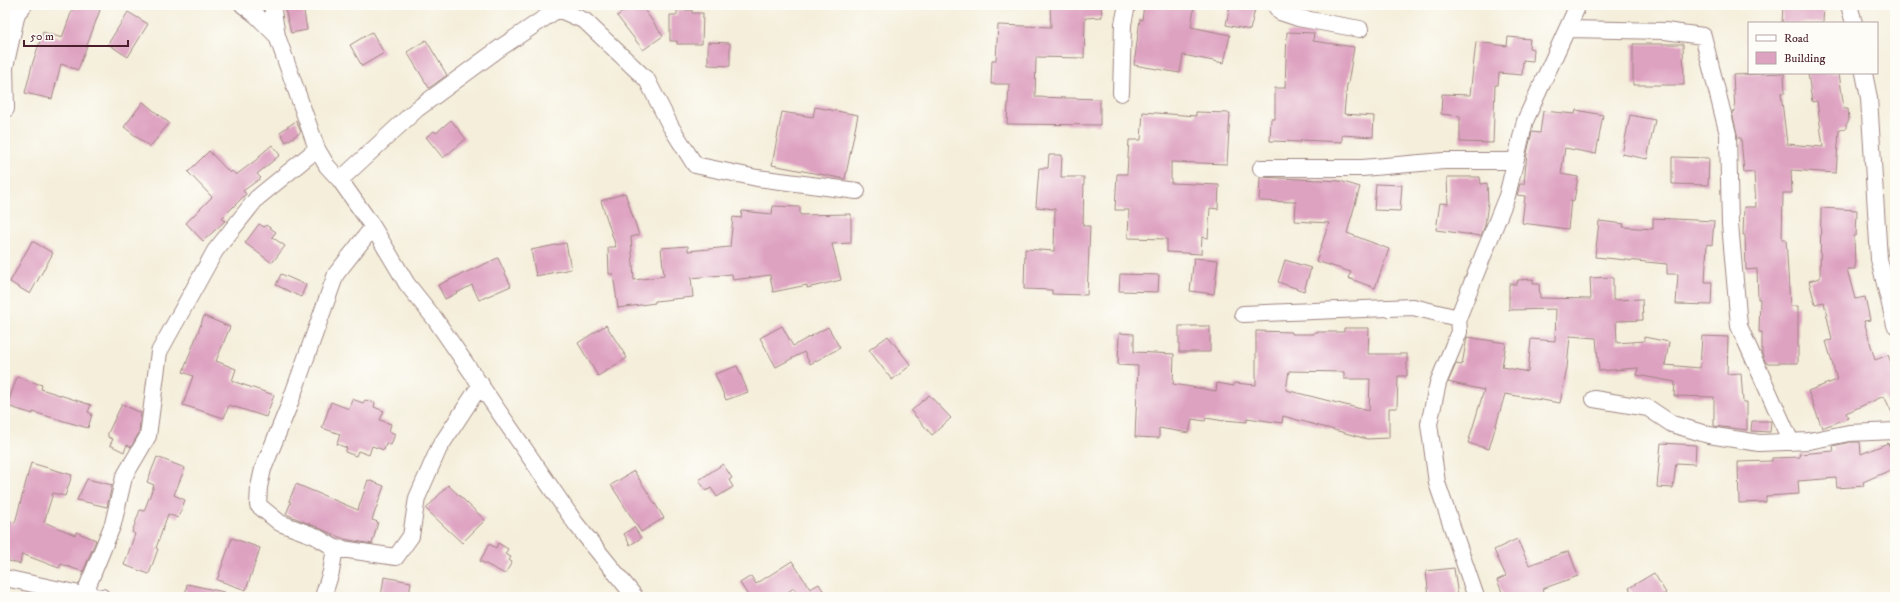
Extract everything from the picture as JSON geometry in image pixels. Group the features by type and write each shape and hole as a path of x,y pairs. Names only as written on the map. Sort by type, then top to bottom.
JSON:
{"street":[{"path":"5,109 5,66 18,13 24,5"},
{"path":"243,5 256,15 277,36"},
{"path":"272,5 277,36 317,149 327,166 340,180 373,227 407,284 435,318 576,524 635,597"},
{"path":"1121,93 1123,24 1127,5"},
{"path":"1275,5 1280,12 1298,18 1360,29"},
{"path":"1476,597 1437,483 1429,424 1438,383 1459,332 1458,318 1507,196 1525,121 1558,45 1569,29 1578,5"},
{"path":"1849,5 1854,22"},
{"path":"340,180 417,109 500,48 558,9 585,21 647,80 671,127 695,165 757,178 858,191"},
{"path":"1569,29 1666,31 1703,36 1728,134 1730,224 1738,326 1792,442"},
{"path":"1864,74 1869,98 1879,259 1895,325"},
{"path":"84,595 113,524 124,477 148,436 160,352 215,251 257,198 317,149"},
{"path":"1261,168 1362,168 1444,161 1515,161"},
{"path":"373,227 336,274 288,408 263,469 259,488 258,505 280,524 315,536 334,548 396,556 411,536 417,498 439,448 481,384"},
{"path":"1243,314 1414,307 1458,318"},
{"path":"1594,399 1648,408 1672,424 1709,435 1759,443 1809,441 1849,433 1895,431"},
{"path":"323,597 331,572 334,548"},
{"path":"5,578 84,595 102,597"}],"building":[{"path":"74,5 99,5 97,9 100,10 78,70 61,64 52,99 25,93 32,65 43,32 62,38"},
{"path":"284,5 303,5 307,30 291,33"},
{"path":"633,5 641,5 663,36 643,50 617,16"},
{"path":"1050,5 1101,5 1102,17 1085,18 1084,58 1036,57 1035,97 1100,99 1100,125 1007,124 1009,84 991,84 992,60 996,60 998,25 1051,27"},
{"path":"1144,5 1170,5 1194,9 1191,27 1230,35 1224,63 1183,55 1180,73 1134,65 1140,19 1142,20"},
{"path":"1230,5 1256,5 1250,30 1226,25"},
{"path":"1783,5 1824,5 1823,22 1782,22"},
{"path":"677,10 692,10 692,13 703,13 702,44 677,44 677,41 670,41 670,15 677,15"},
{"path":"128,12 148,24 128,57 108,44"},
{"path":"372,32 384,53 362,66 350,45"},
{"path":"1287,32 1314,33 1313,41 1354,47 1347,84 1344,114 1374,116 1373,137 1342,135 1342,142 1301,140 1301,142 1270,141 1271,119 1275,119 1275,88 1285,88"},
{"path":"1508,37 1530,39 1529,48 1534,49 1533,61 1523,60 1522,75 1499,73 1498,85 1495,85 1493,143 1460,142 1460,116 1441,114 1442,94 1470,95 1476,42 1507,46"},
{"path":"426,40 447,75 429,88 407,52"},
{"path":"708,42 730,43 730,66 708,65"},
{"path":"1633,44 1683,44 1684,85 1633,85"},
{"path":"1784,74 1785,93 1781,93 1787,144 1823,147 1817,101 1812,102 1808,74 1839,74 1844,109 1848,109 1849,120 1846,125 1846,129 1839,130 1836,173 1791,170 1792,193 1783,193 1782,239 1786,239 1790,306 1798,306 1798,363 1766,363 1762,354 1762,332 1759,332 1760,299 1758,299 1757,269 1746,270 1745,235 1743,235 1744,207 1756,207 1754,172 1744,173 1741,138 1738,138 1732,112 1735,111 1733,75"},
{"path":"143,102 169,123 150,147 124,127"},
{"path":"815,107 858,115 845,179 772,165 782,112 813,117"},
{"path":"1576,110 1603,115 1596,154 1565,148 1561,174 1578,177 1574,201 1571,200 1568,229 1522,223 1525,196 1517,195 1520,184 1524,184 1527,153 1532,132 1540,133 1543,111 1575,114"},
{"path":"1143,112 1196,116 1196,112 1230,113 1227,164 1171,162 1171,183 1219,185 1218,209 1210,208 1208,238 1202,237 1201,254 1167,252 1167,239 1128,238 1129,210 1115,210 1117,174 1127,174 1129,140 1141,140"},
{"path":"1630,115 1655,120 1647,159 1622,154"},
{"path":"451,120 466,139 443,158 426,137 434,131 436,133"},
{"path":"296,121 301,132 286,142 280,132"},
{"path":"272,145 280,155 257,174 261,178 243,191 246,194 222,218 225,221 203,241 186,223 212,197 188,172 209,151 230,173 232,171 236,175 260,157 259,156"},
{"path":"1049,155 1062,155 1061,177 1084,177 1083,226 1090,226 1087,295 1052,294 1052,290 1024,289 1025,249 1054,251 1055,209 1036,207 1039,168 1048,168"},
{"path":"1672,157 1709,158 1708,185 1672,184"},
{"path":"1260,177 1340,181 1360,187 1347,233 1389,249 1375,288 1348,278 1351,272 1316,261 1329,223 1295,221 1296,202 1259,201"},
{"path":"1447,177 1480,177 1481,184 1487,183 1488,203 1485,225 1481,236 1436,230 1440,203 1448,204"},
{"path":"1376,184 1402,185 1400,211 1374,210"},
{"path":"625,193 639,235 631,237 634,280 664,276 661,248 688,246 688,251 730,247 733,217 741,218 742,211 772,214 773,206 800,207 800,215 851,214 851,243 832,244 841,280 807,288 807,285 773,292 770,275 733,280 732,274 691,278 693,297 655,301 655,303 618,308 613,274 609,274 608,247 616,247 601,201"},
{"path":"1821,208 1857,210 1856,236 1854,236 1855,269 1847,269 1855,299 1865,297 1870,320 1864,321 1875,360 1888,355 1895,372 1895,419 1884,396 1846,413 1848,418 1822,428 1808,391 1837,380 1826,341 1832,340 1824,302 1815,304 1809,281 1820,278"},
{"path":"1653,218 1714,221 1712,245 1707,244 1705,282 1712,282 1711,305 1676,304 1678,274 1667,274 1667,264 1595,257 1599,221 1624,224 1623,227 1653,229"},
{"path":"259,224 264,227 266,225 276,232 272,237 285,246 272,263 245,243"},
{"path":"32,241 53,253 30,294 10,282"},
{"path":"566,243 571,269 536,276 531,250"},
{"path":"498,258 511,286 479,300 472,285 445,299 438,285"},
{"path":"1194,258 1218,260 1214,294 1190,291"},
{"path":"1285,260 1311,268 1304,291 1278,282"},
{"path":"281,274 306,285 301,297 276,285"},
{"path":"1120,274 1159,275 1158,292 1119,291"},
{"path":"1613,277 1613,300 1642,299 1643,320 1616,321 1617,343 1644,341 1644,337 1669,342 1665,365 1700,368 1702,336 1728,337 1727,374 1741,373 1743,402 1747,402 1747,430 1714,426 1714,397 1674,396 1675,382 1637,375 1638,368 1599,371 1596,338 1570,336 1567,368 1560,403 1505,394 1489,449 1468,443 1484,390 1448,382 1456,364 1462,365 1467,337 1506,343 1502,367 1528,372 1531,339 1555,341 1556,309 1509,310 1509,284 1517,284 1518,280 1533,279 1533,284 1539,284 1540,298 1591,299 1590,278"},
{"path":"204,316 230,327 216,361 236,369 232,381 274,395 266,417 229,405 224,418 183,405 193,376 183,372"},
{"path":"606,325 627,358 598,376 578,343"},
{"path":"782,326 793,346 828,327 840,348 810,364 804,352 776,367 760,338"},
{"path":"1179,326 1210,326 1210,352 1179,352"},
{"path":"1344,328 1369,328 1368,354 1407,354 1407,376 1398,376 1397,408 1389,408 1389,438 1367,439 1283,416 1282,423 1247,418 1247,422 1224,421 1206,418 1205,421 1192,419 1189,433 1159,428 1159,438 1135,437 1138,366 1118,365 1119,333 1134,334 1134,352 1174,354 1173,384 1216,391 1217,383 1234,386 1234,383 1256,385 1256,331 1292,332 1292,334 1344,332","holes":["1289,371 1344,372 1344,379 1370,379 1369,411 1286,390"]},
{"path":"888,336 911,365 892,380 869,350"},
{"path":"737,366 748,392 726,400 715,374"},
{"path":"17,377 42,385 41,389 91,405 88,412 92,414 88,428 7,406"},
{"path":"929,395 951,418 932,435 911,411"},
{"path":"352,399 363,403 365,400 375,403 374,407 384,411 380,420 391,424 389,431 395,434 391,445 386,443 384,450 372,446 369,455 358,451 356,456 345,452 347,448 337,444 340,434 322,428 331,402 349,409"},
{"path":"122,404 141,413 139,433 131,447 127,445 124,452 110,445 113,439 108,437 108,433"},
{"path":"1752,421 1771,421 1770,432 1751,431"},
{"path":"1850,442 1860,442 1861,454 1888,443 1889,446 1895,444 1895,468 1863,482 1864,486 1837,488 1836,478 1798,481 1799,494 1766,496 1766,502 1739,503 1738,462 1772,461 1772,458 1800,457 1799,454 1834,451 1833,446"},
{"path":"1661,443 1696,445 1695,464 1676,463 1673,488 1657,487"},
{"path":"157,457 185,468 174,495 185,500 178,518 168,514 149,574 124,565 135,534 132,532 140,510 144,511 154,485 147,482"},
{"path":"31,463 72,475 65,496 53,493 44,522 75,535 76,532 96,540 83,572 61,564 59,568 22,554 20,564 5,560 5,520 15,523"},
{"path":"723,464 732,478 729,480 733,487 717,497 711,488 706,491 699,480"},
{"path":"634,471 664,518 641,532 611,485"},
{"path":"87,479 112,485 107,507 77,500"},
{"path":"368,480 384,486 372,520 378,522 372,544 344,539 286,514 291,502 289,501 296,484 358,510"},
{"path":"448,485 485,520 462,543 426,509"},
{"path":"634,527 641,538 630,545 624,534"},
{"path":"232,538 260,548 246,590 217,580"},
{"path":"1517,539 1529,565 1569,551 1578,576 1542,589 1545,597 1504,597 1497,580 1506,576 1494,550"},
{"path":"498,543 508,549 505,554 511,557 509,560 512,562 505,574 480,561 489,544 496,548"},
{"path":"792,561 810,589 819,584 827,597 796,597 798,596 794,588 780,597 749,597 740,583 751,576 756,584"},
{"path":"1454,568 1458,597 1429,597 1426,571"},
{"path":"1654,573 1666,593 1660,597 1635,597 1629,588"},
{"path":"384,577 411,582 409,597 381,597"},
{"path":"187,584 224,592 223,597 185,597"}]}
